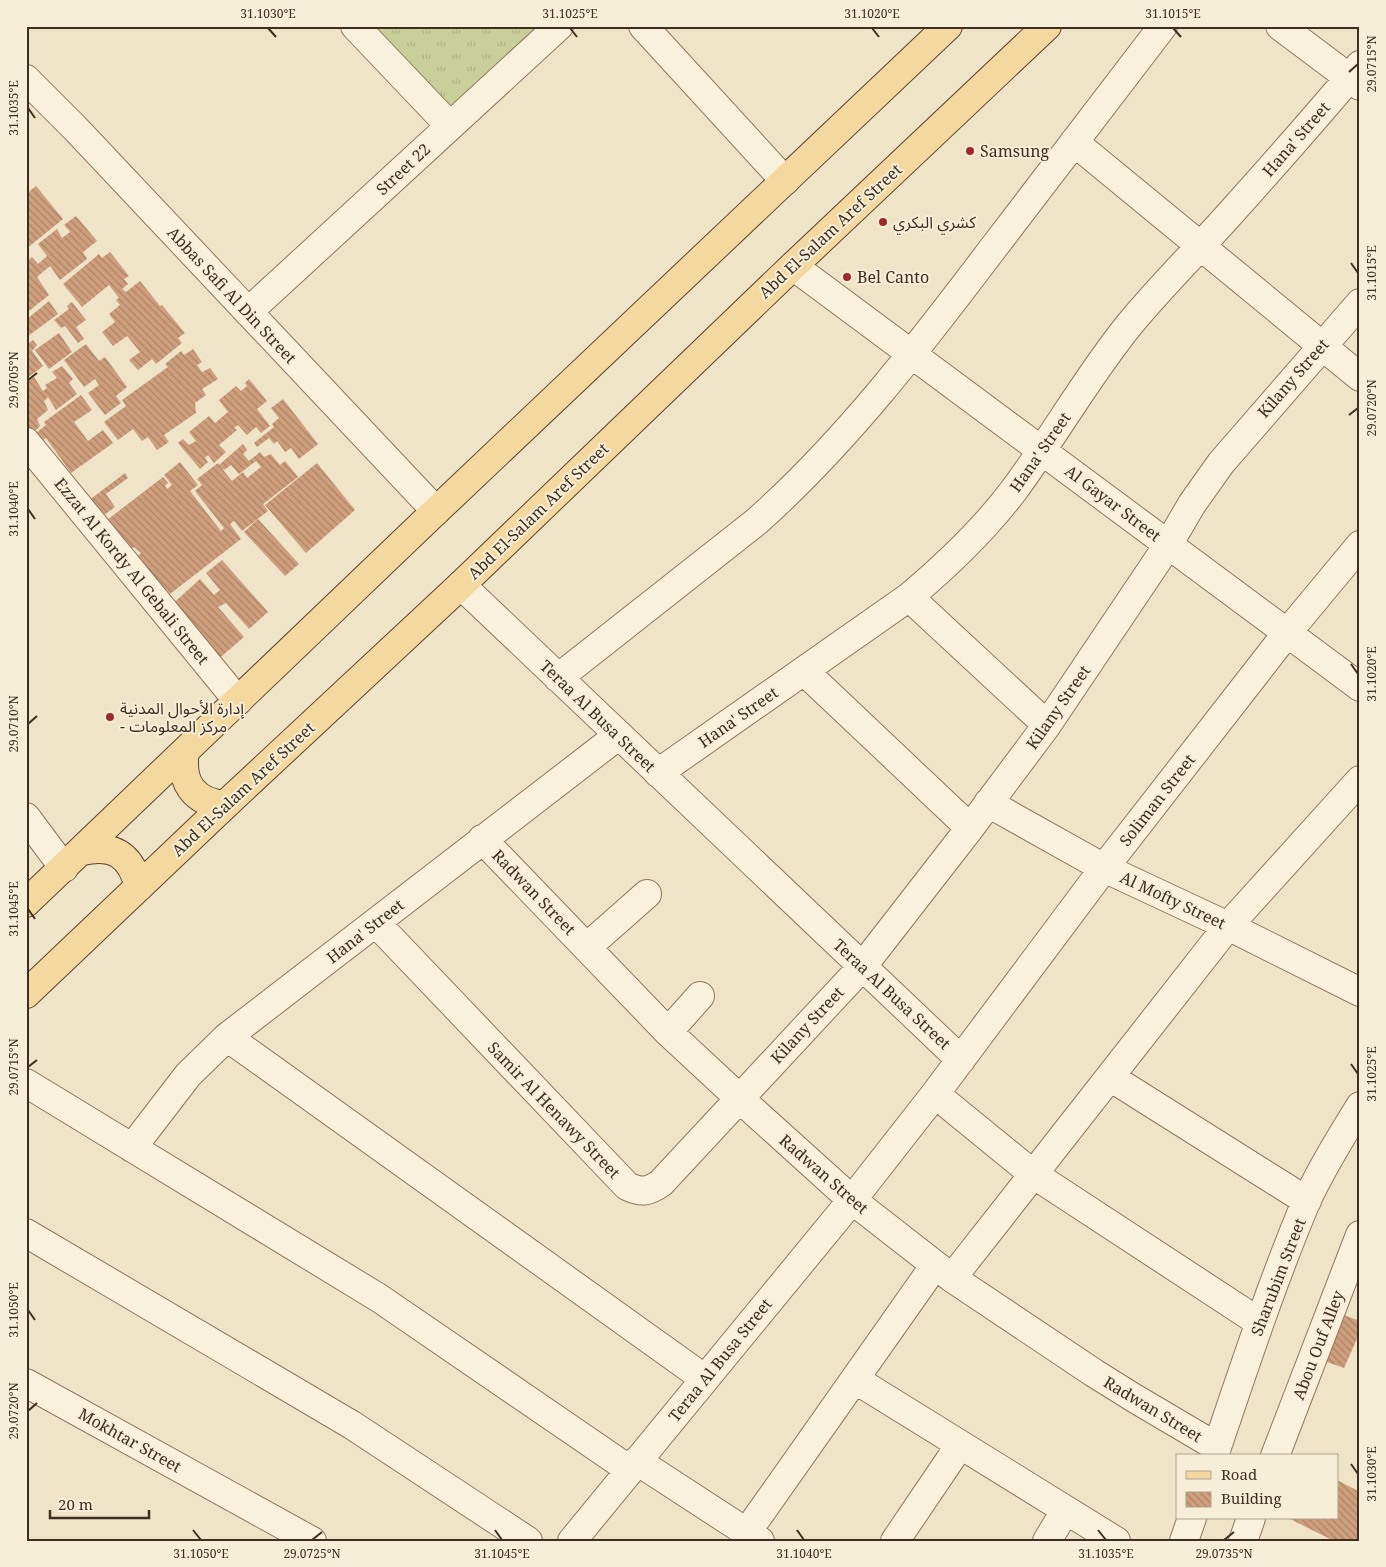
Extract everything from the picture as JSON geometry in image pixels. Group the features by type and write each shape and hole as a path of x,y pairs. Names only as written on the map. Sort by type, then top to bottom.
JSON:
{"main road":[{"path":"26,904 436,511 948,26"},
{"name":"Abd El-Salam Aref Street","path":"26,994 225,804 461,585 793,266 1047,26"},
{"path":"185,751 183,764 185,777 191,788 200,798 212,803 225,804"},
{"path":"73,859 95,848 108,849 120,854 130,863 136,874 138,887"}],"street":[{"path":"355,26 450,126"},
{"name":"Street 22","path":"248,312 559,26"},
{"path":"643,26 784,181"},
{"path":"558,678 756,522 787,494 827,453 912,354 1163,26"},
{"path":"1280,26 1356,76"},
{"name":"Hana' Street","path":"658,773 909,597 943,568 973,538 1014,490 1097,367 1129,325 1356,76"},
{"name":"Abbas Safi Al Din Street","path":"26,79 75,128 436,511"},
{"path":"1074,142 1360,376"},
{"name":"Al Gayar Street","path":"793,266 1360,687"},
{"name":"Kilany Street","path":"739,1098 862,967 1047,725 1168,545 1192,504 1221,462 1360,303"},
{"name":"Ezzat Al Kordy Al Gebali Street","path":"26,442 238,701"},
{"name":"Soliman Street","path":"961,1060 1104,868 1287,633 1360,545"},
{"name":"Teraa Al Busa Street","path":"461,585 961,1060 852,1200 572,1541"},
{"path":"909,597 1047,725"},
{"path":"804,671 970,828"},
{"name":"Hana' Street","path":"132,1148 188,1075 228,1037 619,735"},
{"path":"26,1083 379,1298 634,1465 753,1536 856,1380 944,1272 1033,1174 1228,926 1360,780"},
{"name":"Al Mofty Street","path":"988,803 1104,868 1228,926 1360,992"},
{"path":"26,817 73,859"},
{"name":"Radwan Street","path":"482,839 668,1032 852,1200 944,1272 1094,1373 1175,1423 1215,1451"},
{"path":"587,948 647,894"},
{"name":"Samir Al Henawy Street","path":"376,924 627,1186 635,1190 653,1189 660,1183 739,1098"},
{"path":"668,1032 700,996"},
{"path":"228,1037 705,1379"},
{"path":"1110,1076 1307,1201"},
{"path":"935,1094 1033,1174 1259,1322"},
{"name":"Sharubim Street","path":"1215,1451 1259,1322 1307,1201 1328,1159 1360,1106"},
{"path":"26,1233 352,1425 528,1541"},
{"name":"Abou Ouf Alley","path":"1276,1454 1360,1235"},
{"path":"856,1380 1116,1541"},
{"name":"Mokhtar Street","path":"26,1383 312,1541"},
{"path":"895,1541 960,1445"},
{"path":"1047,1541 1065,1511"},
{"path":"1184,1541 1191,1520"},
{"path":"1243,1541 1251,1520"}],"green space":[{"path":"358,26 556,26 450,122"}],"building":[{"path":"36,186 63,219 26,249 26,194"},
{"path":"76,216 97,241 83,252 87,259 60,280 50,266 37,277 49,295 29,311 26,307 26,293 28,292 26,290 26,262 32,257 38,264 47,256 38,244 57,229 62,238 70,232 64,225"},
{"path":"110,252 129,276 124,279 128,284 122,289 126,292 140,281 185,333 178,338 182,343 156,364 152,359 138,370 129,360 140,352 127,336 113,346 102,332 115,322 109,314 120,305 116,300 119,298 109,285 82,307 63,284 99,254 102,258"},
{"path":"49,301 58,314 28,336 26,333 26,320"},
{"path":"72,302 86,320 76,327 84,339 78,343 65,326 61,328 54,320 69,309 67,306"},
{"path":"59,333 72,352 49,369 35,350"},
{"path":"33,340 37,345 32,351 43,366 26,379 26,345"},
{"path":"86,344 99,361 105,357 127,387 116,396 121,403 105,415 88,393 99,385 95,379 84,387 64,360"},
{"path":"193,349 202,362 197,365 202,372 210,368 218,379 202,389 206,395 195,403 196,413 164,435 169,442 157,450 148,437 142,441 133,429 118,440 104,422 126,406 122,400 168,367 165,364 181,351 184,355"},
{"path":"62,366 73,379 69,383 77,394 56,410 48,397 44,401 48,410 37,419 40,426 34,432 32,429 26,432 26,382 34,377 43,391 47,388 45,385 57,378 52,372"},
{"path":"249,379 267,401 257,409 270,426 261,433 256,427 247,435 238,425 234,428 237,430 219,445 226,452 214,463 208,455 205,458 208,462 200,469 178,443 183,439 189,445 196,441 189,432 209,416 215,423 228,412 219,400 236,386 241,391 247,386 245,383"},
{"path":"81,395 92,410 74,422 88,441 103,430 113,443 71,473 46,438 41,441 36,433 46,425 44,422"},
{"path":"283,399 318,444 299,459 291,448 285,452 277,441 274,444 269,438 257,447 254,443 274,427 272,424 279,418 271,408"},
{"path":"243,444 247,450 243,454 249,461 260,452 264,457 271,454 280,465 285,461 298,477 263,504 268,511 242,531 234,521 230,524 241,539 170,594 166,589 160,594 137,557 141,553 134,547 126,553 107,520 163,477 168,483 165,486 167,489 172,485 164,475 180,462 198,485 190,491 221,531 224,528 195,491 202,485 197,479 218,463 219,465","holes":["256,461 261,467 247,478 243,472 232,481 220,466 224,470 231,465 239,474"]},
{"path":"317,463 355,510 306,553 265,505"},
{"path":"125,473 128,478 106,494 115,507 96,521 89,503 92,501 92,498"},
{"path":"258,519 299,564 285,576 244,532"},
{"path":"222,560 268,612 249,629 226,603 218,607 244,637 215,662 167,609 200,579 214,595 220,590 206,573"},
{"path":"1344,1315 1360,1321 1360,1332 1344,1368 1324,1361"},
{"path":"1338,1481 1360,1492 1360,1541 1334,1541 1292,1520 1338,1520"}],"place":[{"name":"Samsung","path":"970,151"},
{"name":"كشري البكري","path":"883,222"},
{"name":"Bel Canto","path":"847,277"},
{"name":"إدارة الأحوال المدنية - مركز المعلومات","path":"110,717"}]}
